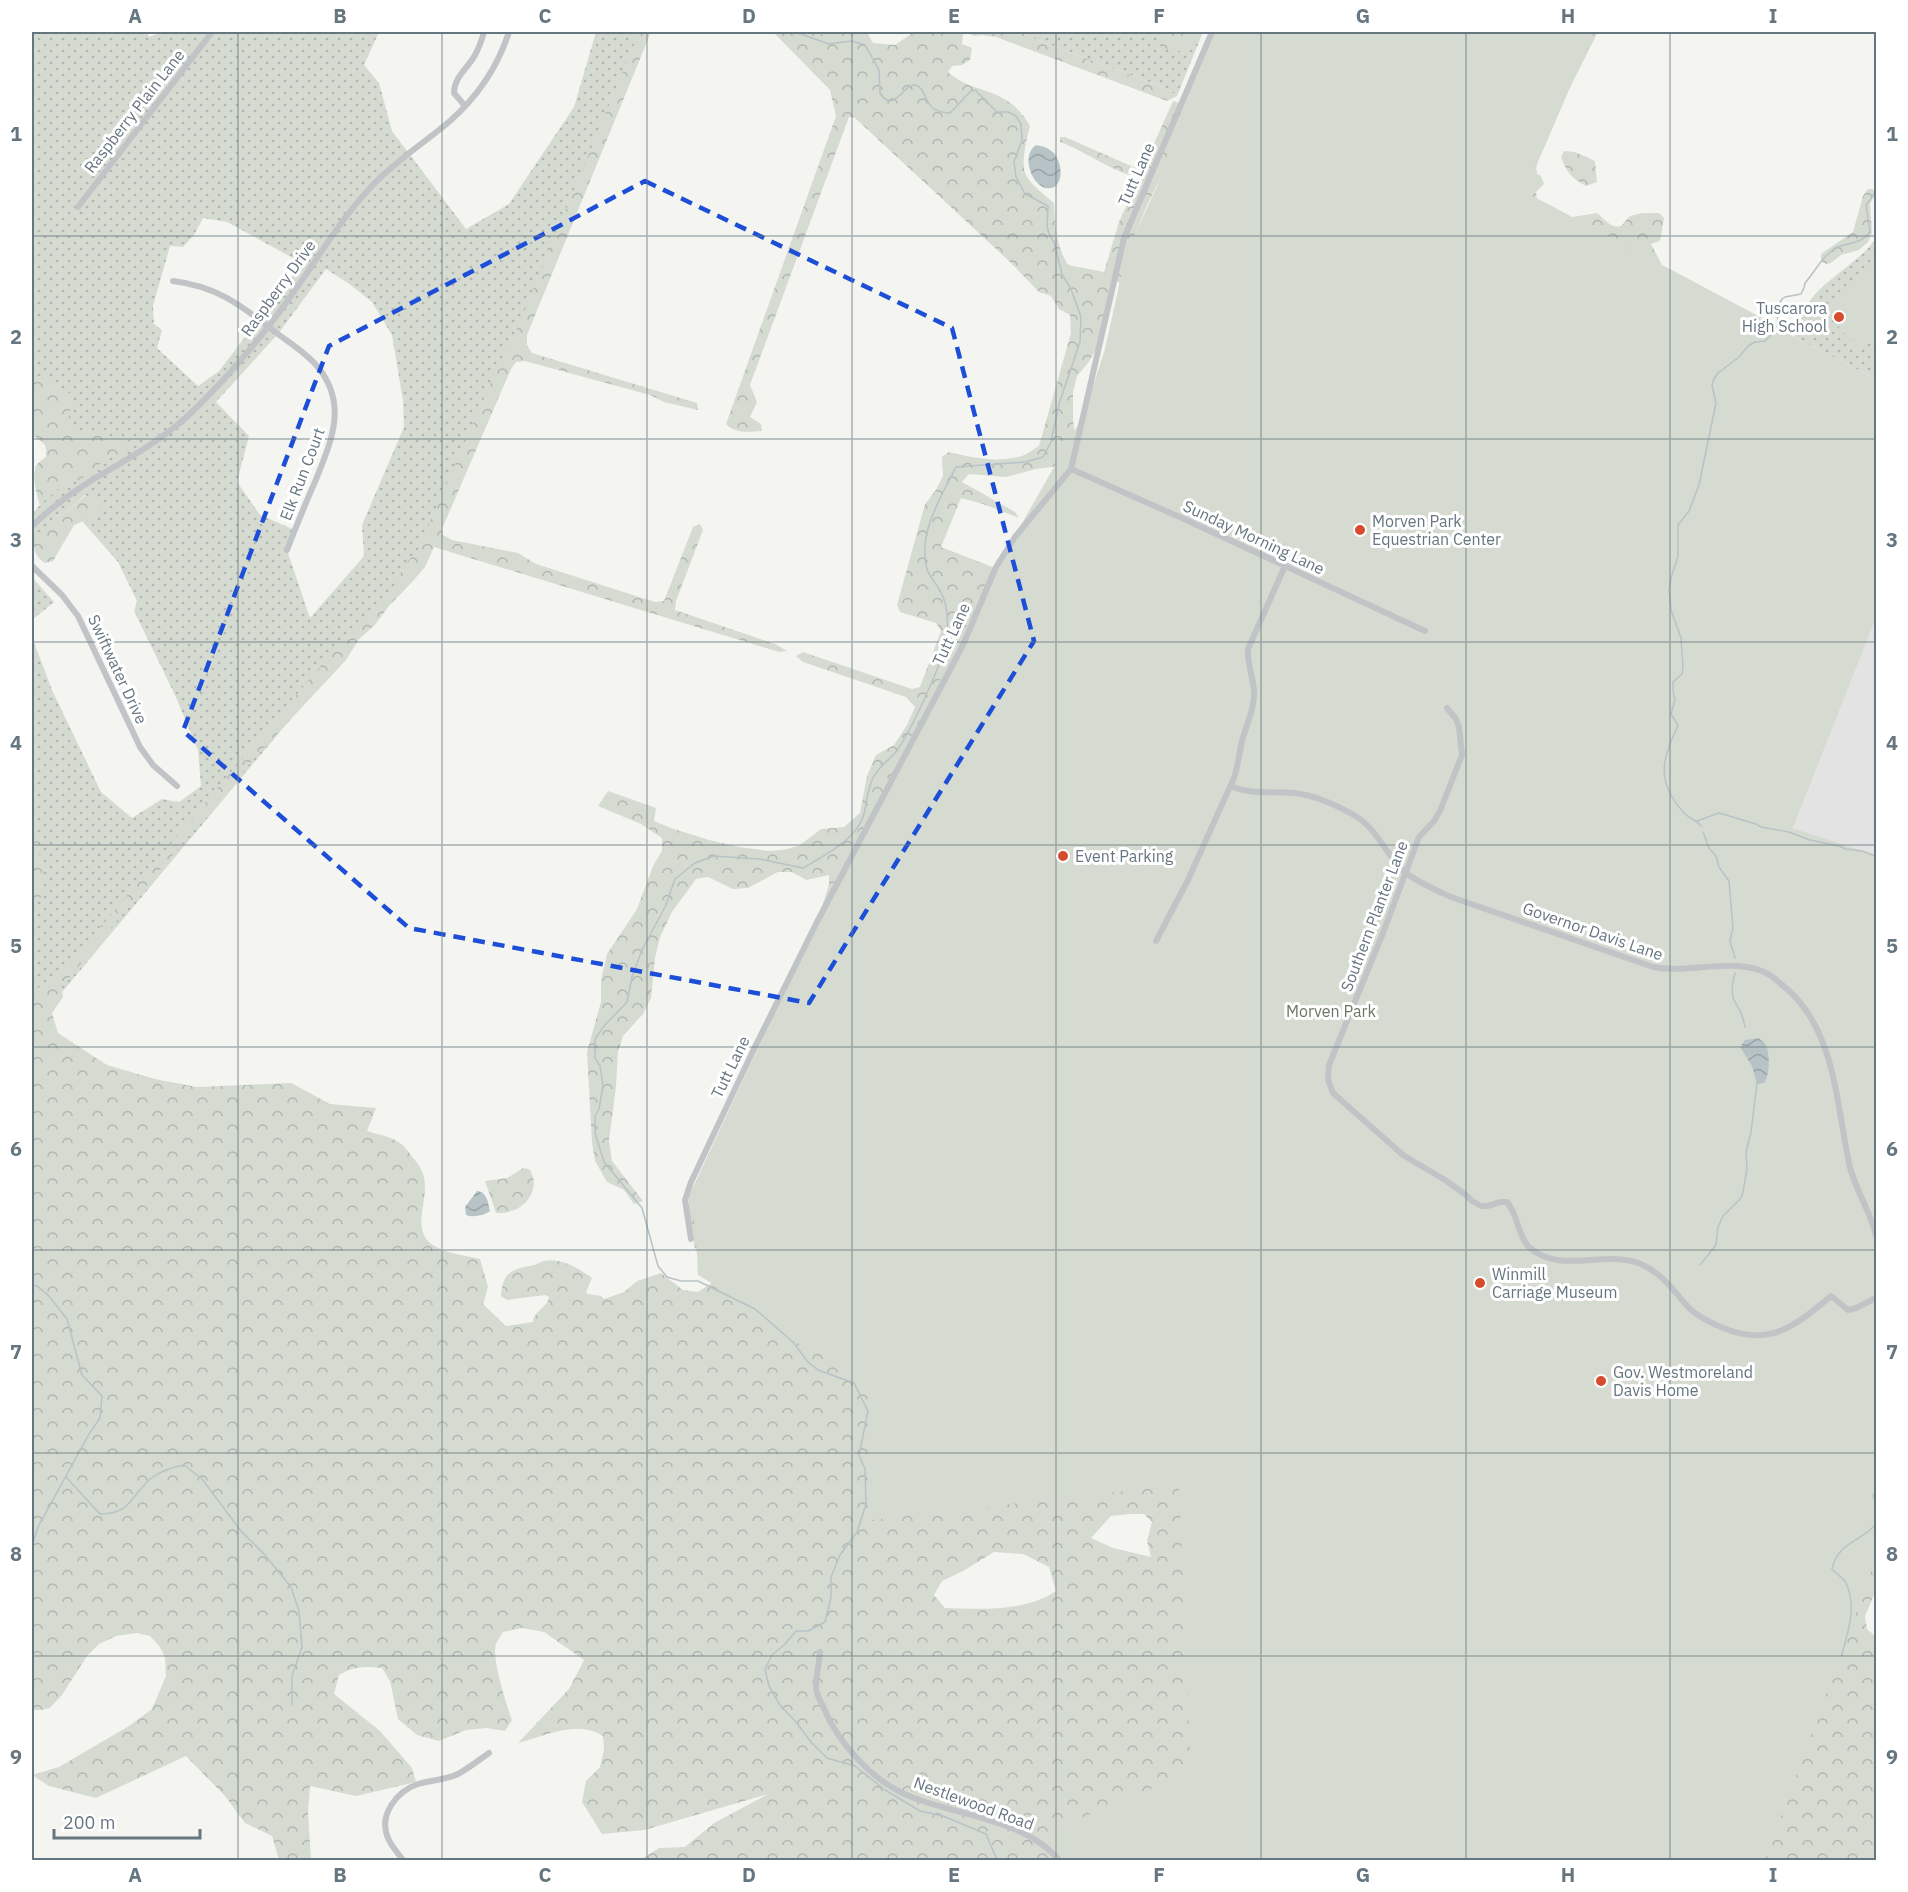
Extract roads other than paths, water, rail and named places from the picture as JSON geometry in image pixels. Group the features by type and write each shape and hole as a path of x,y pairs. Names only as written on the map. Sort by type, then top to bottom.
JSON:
{"street":[{"name":"Raspberry Plain Lane","path":"78,207 212,32"},
{"path":"465,106 454,93 454,86 475,55 484,32"},
{"name":"Raspberry Drive","path":"32,526 72,493 152,445 175,428 214,390 268,326 369,189 396,163 465,106 492,70 510,32"},
{"name":"Tutt Lane","path":"691,1239 685,1200 690,1182 753,1051 876,808 963,645 996,567 1015,537 1071,469 1124,238 1212,32"},
{"name":"Elk Run Court","path":"173,281 198,286 223,295 244,307 316,366 328,383 335,410 332,438 287,550"},
{"name":"Sunday Morning Lane","path":"1071,469 1425,631"},
{"name":"Swiftwater Drive","path":"32,566 62,595 78,616 140,747 153,765 177,786"},
{"path":"1156,940 1187,882 1238,766 1241,742 1254,698 1248,649 1285,566"},
{"name":"Southern Planter Lane","path":"1447,708 1459,727 1462,755 1440,811 1419,837 1329,1065 1328,1080 1333,1093 1403,1155 1445,1180 1472,1201 1480,1206 1508,1203 1513,1209 1526,1245 1534,1252 1563,1261 1620,1258 1632,1260 1653,1271 1691,1310 1731,1331 1745,1335 1775,1334 1800,1322 1831,1296 1848,1310 1876,1298"},
{"name":"Governor Davis Lane","path":"1230,786 1256,793 1305,794 1352,814 1372,829 1406,873 1451,897 1653,967 1675,970 1723,966 1764,971 1799,999 1818,1032 1831,1068 1840,1104 1851,1171 1873,1221 1876,1235"},
{"name":"Nestlewood Road","path":"820,1652 816,1690 829,1722 858,1760 879,1778 909,1796 1022,1833 1044,1845 1059,1860"},
{"path":"404,1860 389,1840 385,1826 389,1808 395,1800 411,1786 457,1774 489,1753"}],"water":[{"path":"1036,145 1050,150 1058,159 1060,177 1054,187 1041,186 1032,174 1029,158"},
{"path":"1759,1038 1766,1045 1769,1065 1764,1083 1757,1084 1752,1066 1740,1047 1745,1040"},
{"path":"477,1191 485,1195 490,1211 479,1216 466,1215 465,1207"}],"waterway":[{"path":"795,32 829,44 852,41 865,45 879,70 880,93 890,101 915,85 919,87 934,109 950,113 971,91 975,90 997,112 1008,112 1016,116 1021,124 1022,140 1014,162 1016,177 1025,194 1048,206 1049,234 1054,242 1062,274 1071,289 1081,317 1080,342 1059,404 1051,442 1043,457 1025,462 956,467 932,516 925,543 925,556 928,572 942,594 946,606 945,647 926,696 909,731 895,753 879,769 872,780 862,819 855,831 824,856 803,868 760,859 714,856 695,863 675,879 666,905 642,950 632,977 627,1002 595,1039 595,1058 600,1066 603,1086 599,1109 595,1116 595,1133 604,1162 642,1208 658,1266 667,1277 681,1281 698,1281 755,1309 794,1343 807,1361 818,1370 854,1383 868,1411 859,1455 865,1469 866,1504 857,1532 840,1555 831,1577 831,1597 825,1622 808,1631 796,1631 772,1655 765,1669 769,1686 780,1705 827,1758 855,1766 885,1790 920,1811 943,1816 986,1834 997,1860"},
{"path":"1701,826 1685,814 1672,797 1668,789 1664,765 1678,725 1671,714 1675,699 1673,682 1682,674 1683,667 1681,638 1671,610 1669,590 1678,556 1678,525 1689,511 1699,485 1716,403 1712,385 1718,373 1739,357 1748,346 1755,342 1765,341 1771,335 1777,324 1779,304 1782,299 1801,294 1805,283 1827,255 1836,248 1867,236 1870,232 1866,205 1876,192"},
{"path":"1697,821 1719,813 1761,827 1789,832 1810,840 1876,856"},
{"path":"1703,832 1709,848 1716,856 1719,867 1729,881 1733,928 1730,941 1735,958"},
{"path":"1735,973 1732,992 1745,1027"},
{"path":"1700,1265 1716,1245 1718,1227 1723,1216 1741,1198 1743,1192 1747,1169 1746,1152 1757,1083"},
{"path":"32,1285 37,1286 49,1296 67,1319 82,1375 102,1396 100,1418 38,1527 32,1546"},
{"path":"66,1477 100,1514 119,1511 131,1502 146,1483 168,1469 184,1465 202,1479 241,1531 265,1555 291,1587 299,1611 302,1647 292,1676 292,1705"},
{"path":"1876,1491 1873,1496 1876,1504"},
{"path":"1842,1654 1847,1637 1851,1601 1846,1583 1832,1569 1839,1553 1876,1524"}],"place":[{"name":"Tuscarora High School","path":"1839,317"},
{"name":"Morven Park Equestrian Center","path":"1360,530"},
{"name":"Event Parking","path":"1063,856"},
{"name":"Winmill Carriage Museum","path":"1480,1283"},
{"name":"Gov. Westmoreland Davis Home","path":"1601,1381"}],"park label":[{"name":"Morven Park","path":"1331,1011"}]}
